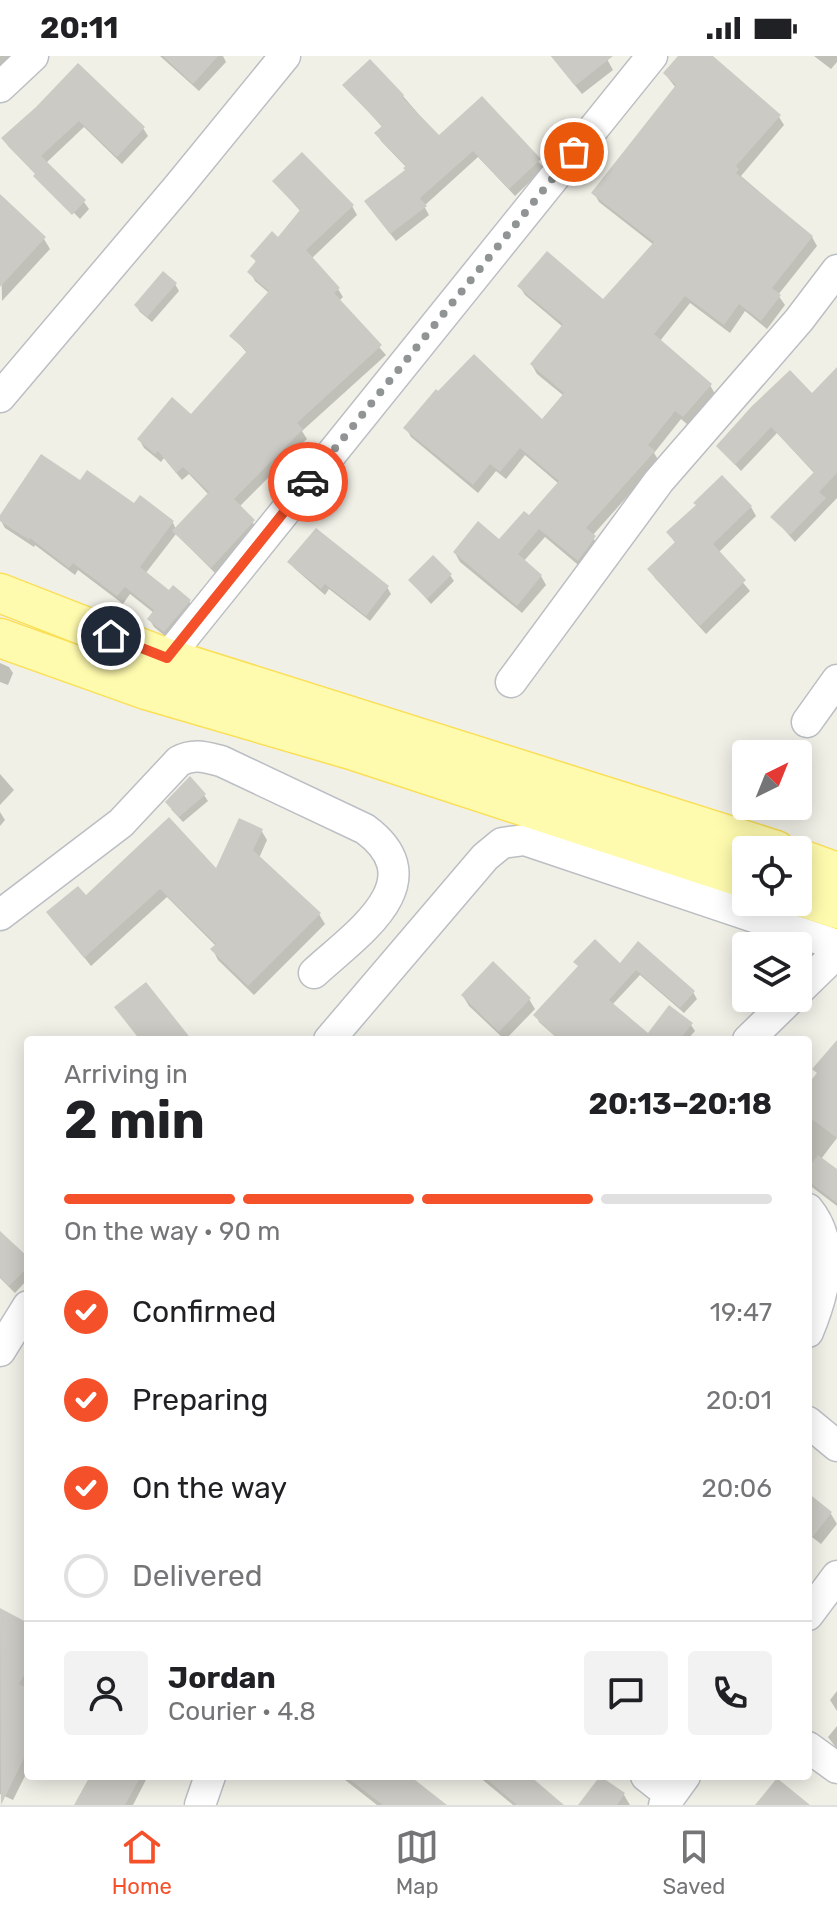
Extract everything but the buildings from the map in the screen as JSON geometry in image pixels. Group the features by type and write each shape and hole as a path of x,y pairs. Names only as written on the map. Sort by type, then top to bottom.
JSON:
{"main road":[{"path":"0,593 167,658 732,836"},
{"path":"0,638 146,690 351,750 732,874"},
{"path":"812,863 837,872"},
{"path":"812,901 837,909"}],"street":[{"path":"0,87 33,56"},
{"path":"0,397 43,331 263,56"},
{"path":"0,364 43,331 178,187 285,56"},
{"path":"167,658 652,56"},
{"path":"511,682 659,481 799,320 837,270"},
{"path":"807,722 837,680"},
{"path":"0,915 121,823 179,761 200,755 221,761 365,829 381,841 392,861 394,887 381,909 314,973"},
{"path":"332,1036 485,857 502,843 525,840 837,945"},
{"path":"812,977 837,953"},
{"path":"752,1036 777,1012"},
{"path":"812,1214 826,1239 826,1254 820,1301 812,1322"},
{"path":"0,1351 24,1312"},
{"path":"812,1425 837,1446"},
{"path":"812,1610 837,1576"},
{"path":"812,1750 837,1768"},
{"path":"200,1805 209,1780"},
{"path":"653,1780 673,1792"}],"way so far":[{"path":"308,482 574,152"}],"route":[{"path":"111,636 167,658 308,482"}]}
